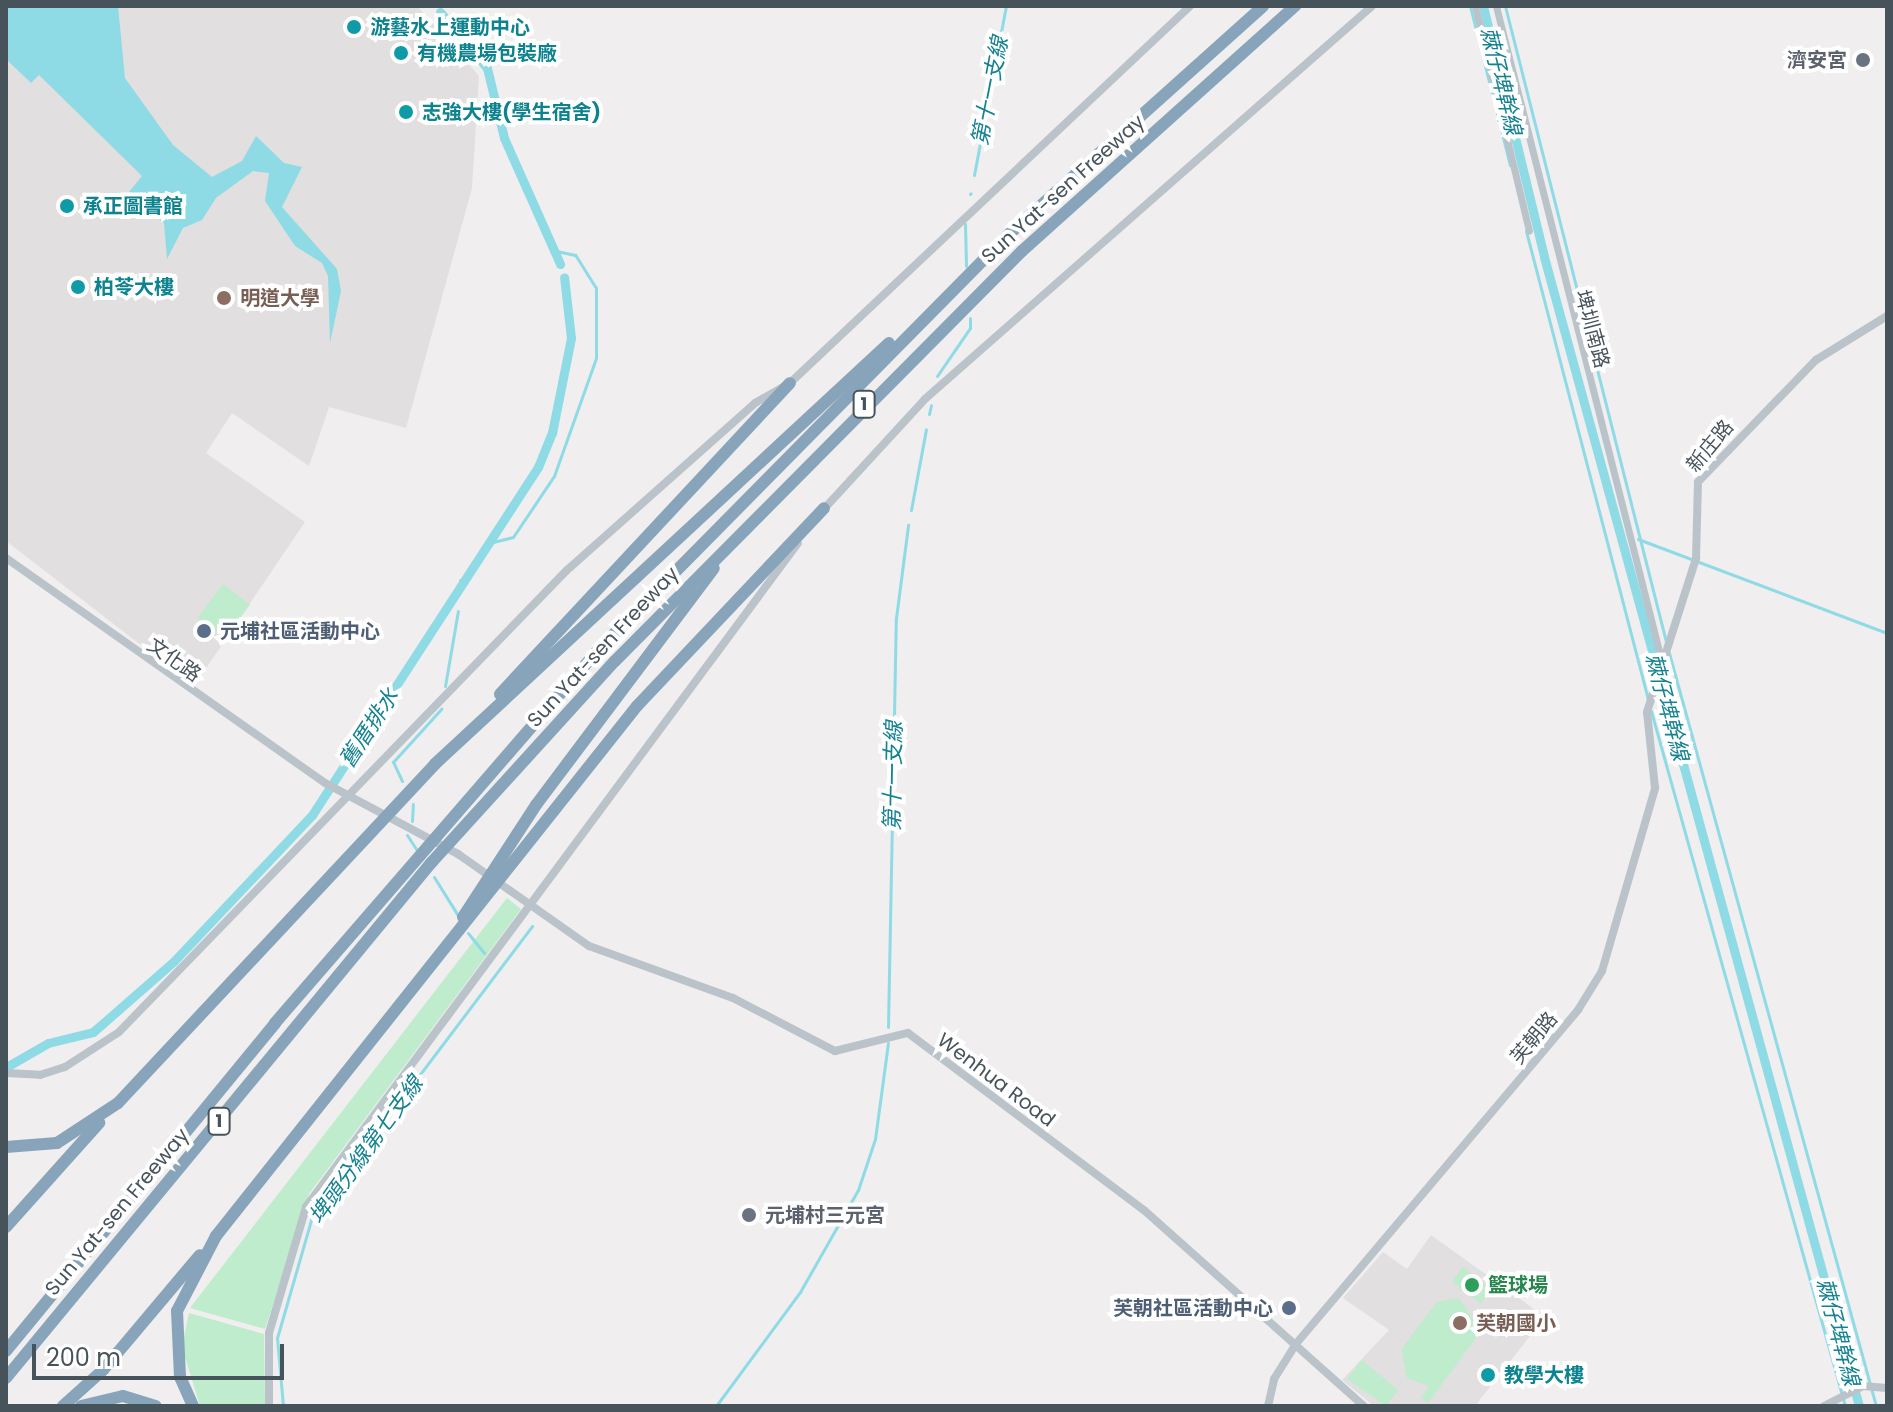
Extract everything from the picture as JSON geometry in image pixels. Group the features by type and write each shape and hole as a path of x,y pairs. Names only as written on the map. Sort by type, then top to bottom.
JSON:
{"highway":[{"name":"Sun Yat-sen Freeway","path":"6,1351 417,856 601,647 1007,236 1263,6"},
{"name":"Sun Yat-sen Freeway","path":"6,1378 460,831 858,409 1295,6"},
{"path":"435,764 1007,236"},
{"path":"6,1227 371,828 435,764 790,383"},
{"path":"484,893 497,862 729,549 858,409"},
{"path":"63,1406 122,1349 216,1236 484,893 515,863 637,706 824,508"},
{"path":"6,1147 57,1143 118,1103"},
{"path":"193,1406 180,1377 177,1311 216,1236"},
{"path":"81,1406 123,1396 156,1406"}],"street":[{"path":"6,1073 40,1075 65,1067 119,1032 344,794 566,571 755,403 790,383 1190,6"},
{"path":"269,1406 269,1333 306,1207 824,508 925,399 1372,6"},
{"path":"1475,6 1529,231"},
{"name":"埤圳南路","path":"1496,6 1661,659"},
{"name":"新庄路","path":"1654,687 1696,558 1698,482 1816,360 1887,316"},
{"name":"文化路","path":"6,558 344,794"},
{"name":"芙朝路","path":"1268,1406 1295,1345 1590,993 1655,788 1647,712 1654,687"},
{"name":"Wenhua Road","path":"344,794 458,854 528,908 589,946 733,998 835,1051 908,1033 1145,1211 1364,1406"},
{"path":"1824,1406 1847,1391 1863,1386 1887,1388"}],"shaded area":[{"name":"明道大學","path":"6,6 417,6 479,76 472,188 406,428 329,407 309,466 232,413 206,453 305,522 194,686 6,541"},
{"name":"芙朝國小","path":"1431,1235 1545,1317 1475,1406 1374,1406 1342,1380 1389,1330 1343,1298 1383,1252 1407,1269"}],"green space":[{"path":"223,584 250,604 225,638 198,618"},
{"path":"507,898 521,909 309,1194 265,1329 190,1308"},
{"name":"籃球場","path":"1463,1267 1491,1289 1480,1303 1452,1281"},
{"path":"1459,1298 1477,1325 1487,1323 1428,1403 1421,1398 1429,1386 1407,1378 1401,1350 1437,1302"},
{"path":"189,1313 264,1334 265,1406 200,1406 182,1347"},
{"path":"1362,1360 1398,1390 1386,1406 1347,1379"}],"water":[{"path":"6,6 118,6 125,78 173,145 212,177 242,161 256,136 284,163 302,167 282,207 337,269 341,291 330,343 328,276 322,263 295,246 265,201 269,173 253,171 216,198 202,220 183,228 167,259 164,223 129,192 142,176 39,75 31,83 8,61"}],"waterway":[{"name":"第十一支線","path":"974,175 1006,6"},
{"path":"1470,6 1510,165"},
{"name":"棘仔埤幹線","path":"1483,6 1544,257 1859,1406"},
{"path":"1505,6 1666,642"},
{"name":"舊厝排水","path":"440,12 487,68 504,138 560,264"},
{"name":"第十一支線","path":"965,224 966,266"},
{"path":"1526,231 1648,700"},
{"path":"485,544 513,537 554,476 596,358 596,288 575,255 556,251"},
{"name":"舊厝排水","path":"8,1066 48,1043 93,1032 174,961 312,815 538,467 552,433 571,338 564,277"},
{"name":"第十一支線","path":"937,376 970,328 970,318"},
{"name":"第十一支線","path":"929,414 931,405"},
{"name":"第十一支線","path":"911,510 926,429"},
{"name":"第十一支線","path":"888,1027 896,618 908,525"},
{"path":"1638,539 1887,633"},
{"name":"舊厝排水","path":"460,580 460,589"},
{"path":"445,686 458,611"},
{"path":"1669,653 1876,1406"},
{"path":"402,781 393,762 441,709"},
{"path":"1651,711 1845,1406"},
{"path":"412,821 413,804"},
{"path":"407,835 418,852"},
{"path":"434,877 459,917"},
{"name":"埤頭分線第七支線","path":"283,1406 277,1338 312,1217 532,926"},
{"path":"468,933 484,953"},
{"name":"第十一支線","path":"716,1406 800,1292 858,1190 875,1139 888,1043"}],"place":[{"name":"游藝水上運動中心","path":"354,27"},
{"name":"有機農場包裝廠","path":"401,53"},
{"name":"濟安宮","path":"1863,60"},
{"name":"志強大樓(學生宿舍)","path":"406,112"},
{"name":"承正圖書館","path":"67,206"},
{"name":"柏苓大樓","path":"78,287"},
{"name":"明道大學","path":"224,298"},
{"name":"元埔社區活動中心","path":"204,631"},
{"name":"元埔村三元宮","path":"749,1215"},
{"name":"籃球場","path":"1472,1285"},
{"name":"芙朝社區活動中心","path":"1289,1308"},
{"name":"芙朝國小","path":"1460,1323"},
{"name":"教學大樓","path":"1488,1375"}]}
